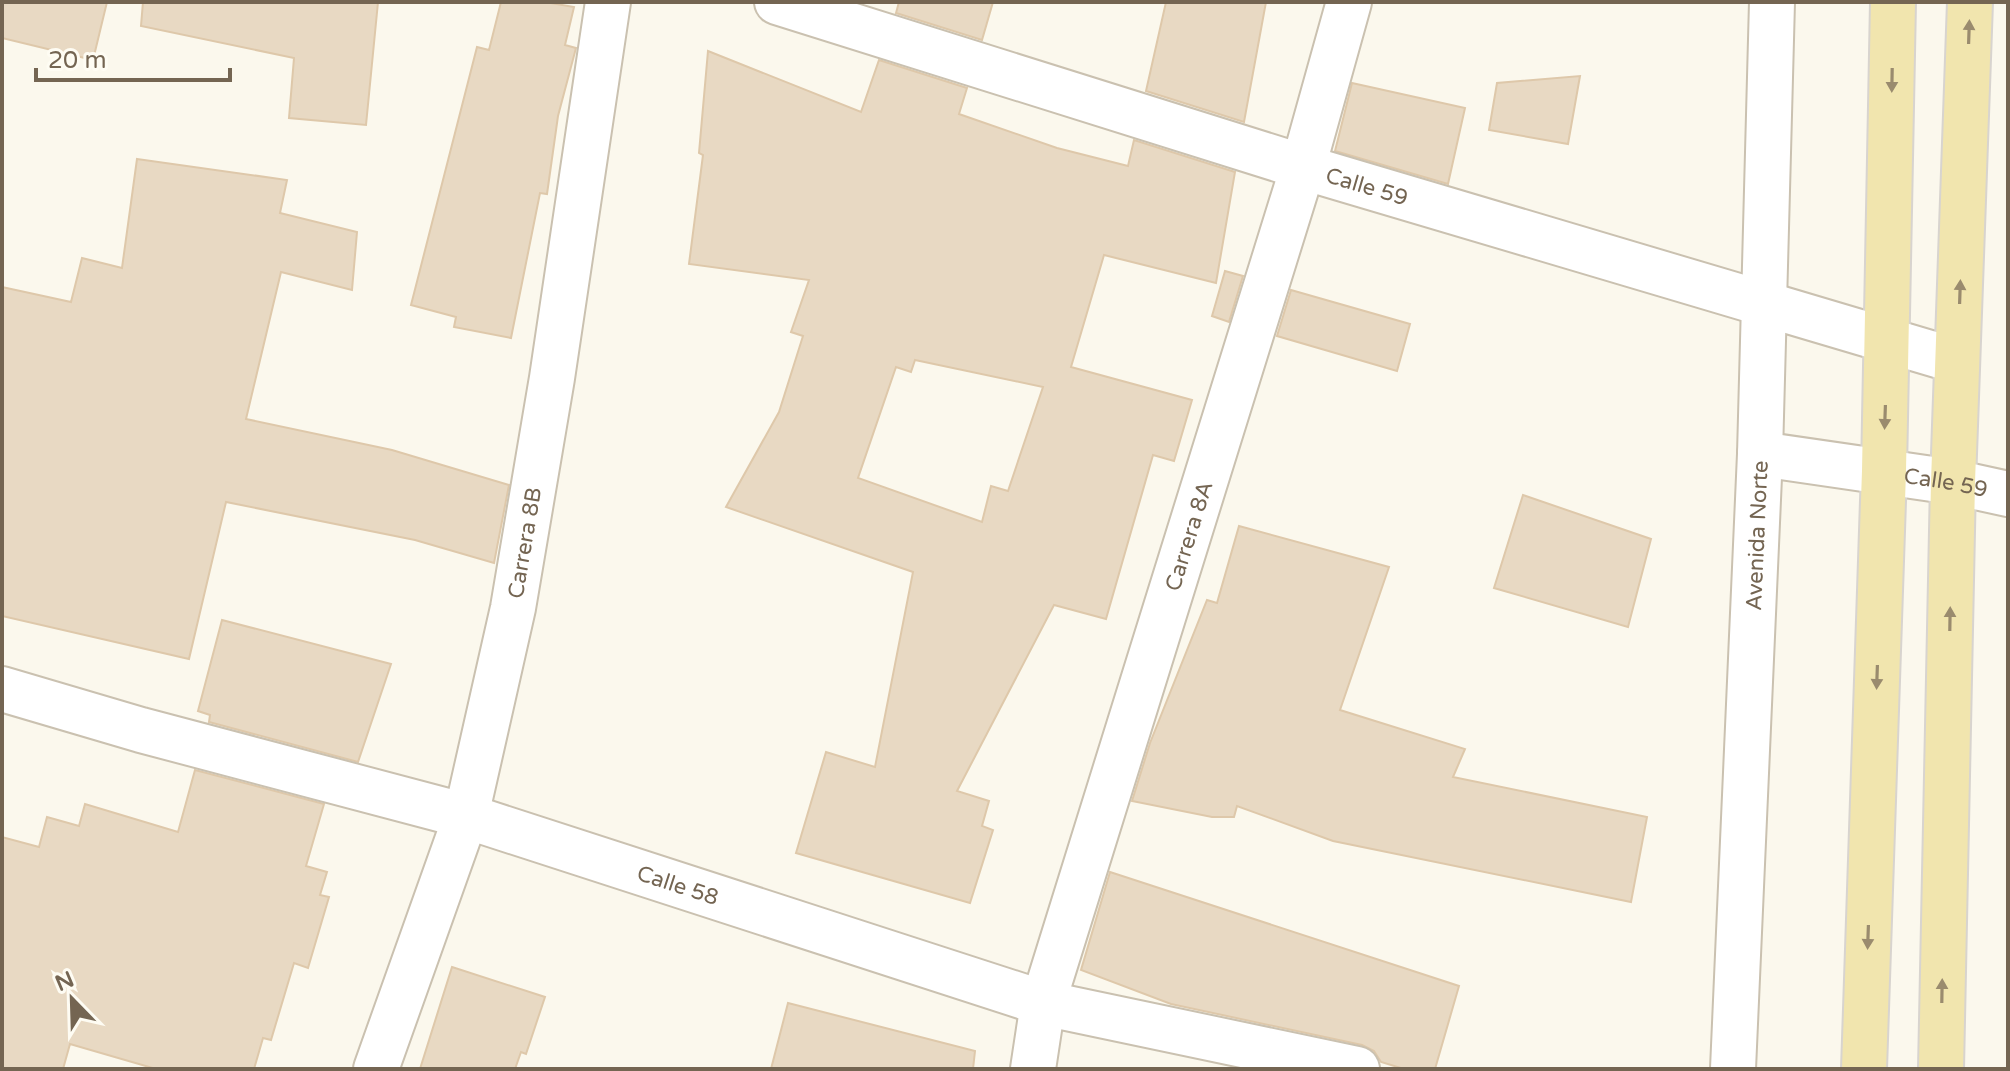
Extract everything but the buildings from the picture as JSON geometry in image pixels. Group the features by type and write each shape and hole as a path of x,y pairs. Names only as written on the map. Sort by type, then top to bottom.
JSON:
{"main road":[{"path":"1864,1069 1884,471 1893,2"},
{"path":"1941,1069 1953,482 1970,2"}],"street":[{"name":"Carrera 8B","path":"376,1069 466,816 513,608 552,378 608,2"},
{"name":"Calle 59","path":"777,2 1303,167 1957,361"},
{"name":"Carrera 8A","path":"1033,1069 1043,1003 1303,167 1349,2"},
{"name":"Avenida Norte","path":"1733,1069 1760,454 1772,2"},
{"name":"Calle 59","path":"1760,454 1953,482 2008,494"},
{"name":"Calle 58","path":"2,689 141,730 466,816 1043,1003 1357,1069"}]}
